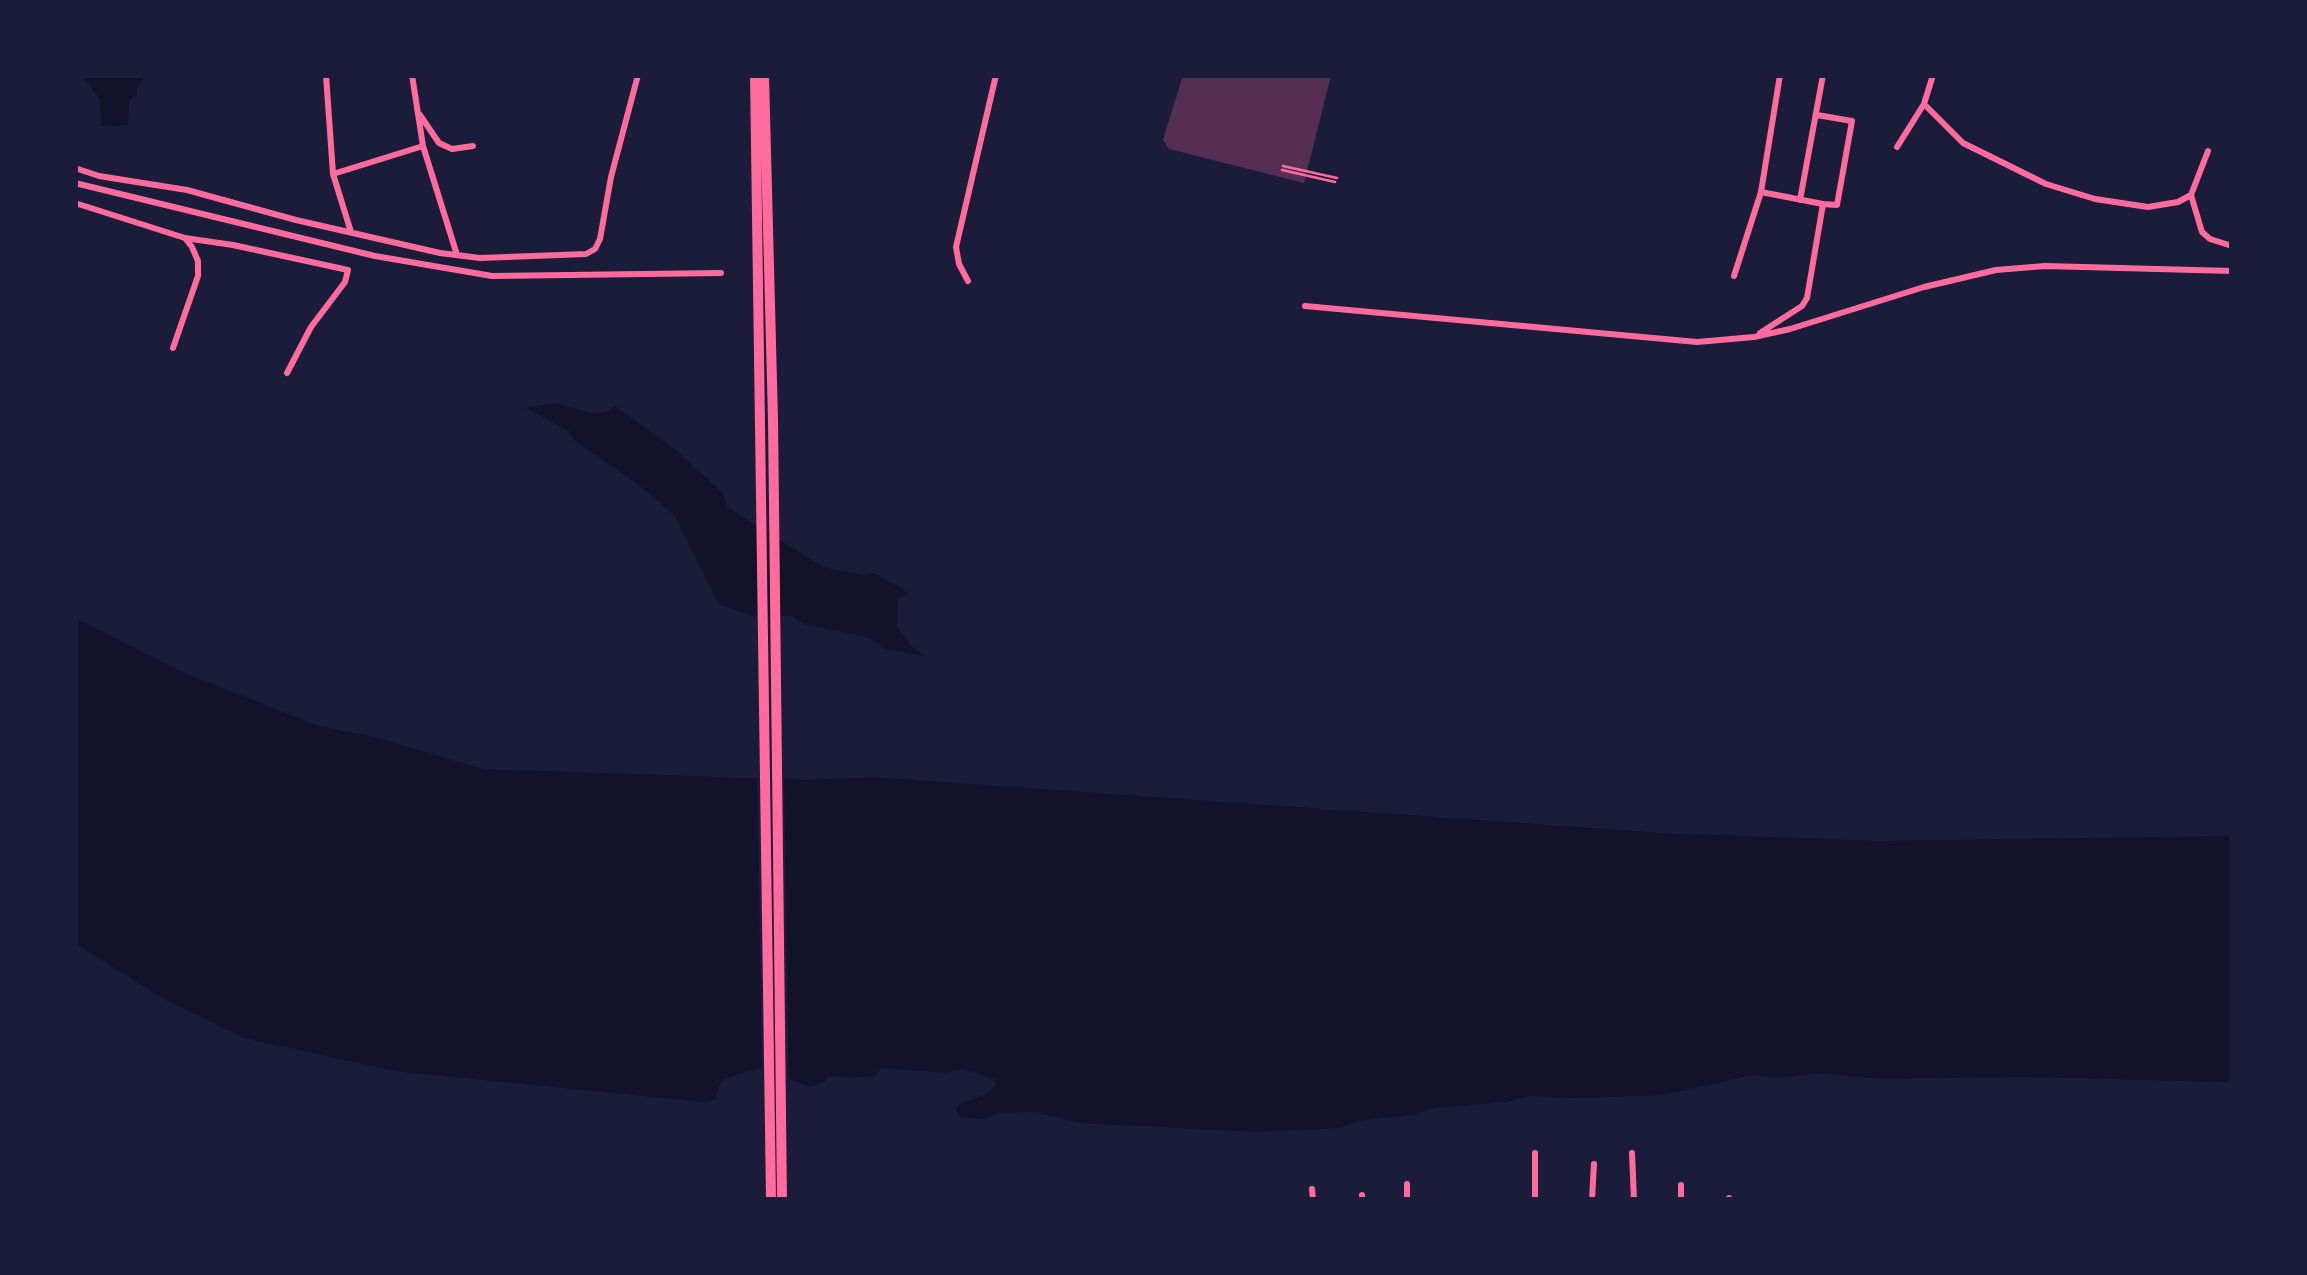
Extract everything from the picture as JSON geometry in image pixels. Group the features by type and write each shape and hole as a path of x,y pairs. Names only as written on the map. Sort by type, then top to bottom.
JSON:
{"highway":[{"path":"755,75 763,241 782,1200"},
{"path":"764,75 771,1200"}],"street":[{"path":"326,75 333,174 352,232"},
{"path":"412,75 423,146 457,255"},
{"path":"75,168 99,176 187,190 457,255 480,258 586,254 595,249 620,139 641,75 657,75"},
{"path":"968,281 956,246 996,75"},
{"path":"1734,276 1761,192 1780,75"},
{"path":"1800,200 1823,75"},
{"path":"1897,147 1924,104 1934,75"},
{"path":"1924,104 1964,143 2046,184 2095,199 2148,207 2164,206 2191,195"},
{"path":"420,114 440,143 452,149 473,146"},
{"path":"1761,192 1836,205 1852,122 1817,116"},
{"path":"333,174 423,146"},
{"path":"2208,151 2191,195 2202,232 2232,246"},
{"path":"75,182 375,256 492,276 721,273"},
{"path":"75,202 186,238 348,270 345,282 311,326 286,373"},
{"path":"1754,337 1802,306 1807,298 1822,204"},
{"path":"173,348 198,276 198,261 186,238"},
{"path":"1305,306 1697,342 1754,337 1996,270 2045,266 2232,271"},
{"path":"1535,1153 1535,1200"},
{"path":"1632,1153 1634,1200"},
{"path":"1592,1200 1594,1164"},
{"path":"1407,1184 1407,1200"},
{"path":"1681,1185 1681,1200"},
{"path":"1312,1189 1312,1200"}],"lane":[{"path":"1282,168 1336,180"}],"shaded area":[{"path":"81,75 146,75 137,87 137,95 129,100 128,125 101,126 100,99"},
{"path":"554,403 592,413 606,412 615,406 673,448 722,492 727,507 823,567 862,575 873,573 901,588 908,594 898,599 897,626 911,646 925,656 885,649 870,638 804,624 792,616 752,616 719,604 675,516 574,440 569,431 526,408"},
{"path":"75,618 182,672 319,726 375,737 482,769 808,780 873,777 1661,833 1878,841 2232,836 2232,1082 2022,1077 1880,1079 1821,1073 1778,1078 1752,1075 1664,1095 1528,1096 1356,1121 1339,1128 1257,1132 1080,1123 1034,1112 997,1113 985,1119 960,1117 958,1105 990,1092 996,1085 994,1079 963,1069 946,1073 882,1068 874,1076 829,1076 811,1087 759,1068 724,1079 716,1099 704,1102 394,1071 244,1038 160,997 75,943"}],"pier":[{"path":"757,773 784,774 789,1084 762,1074"}],"building":[{"path":"1183,75 1331,75 1304,183 1169,149 1163,140"}]}
